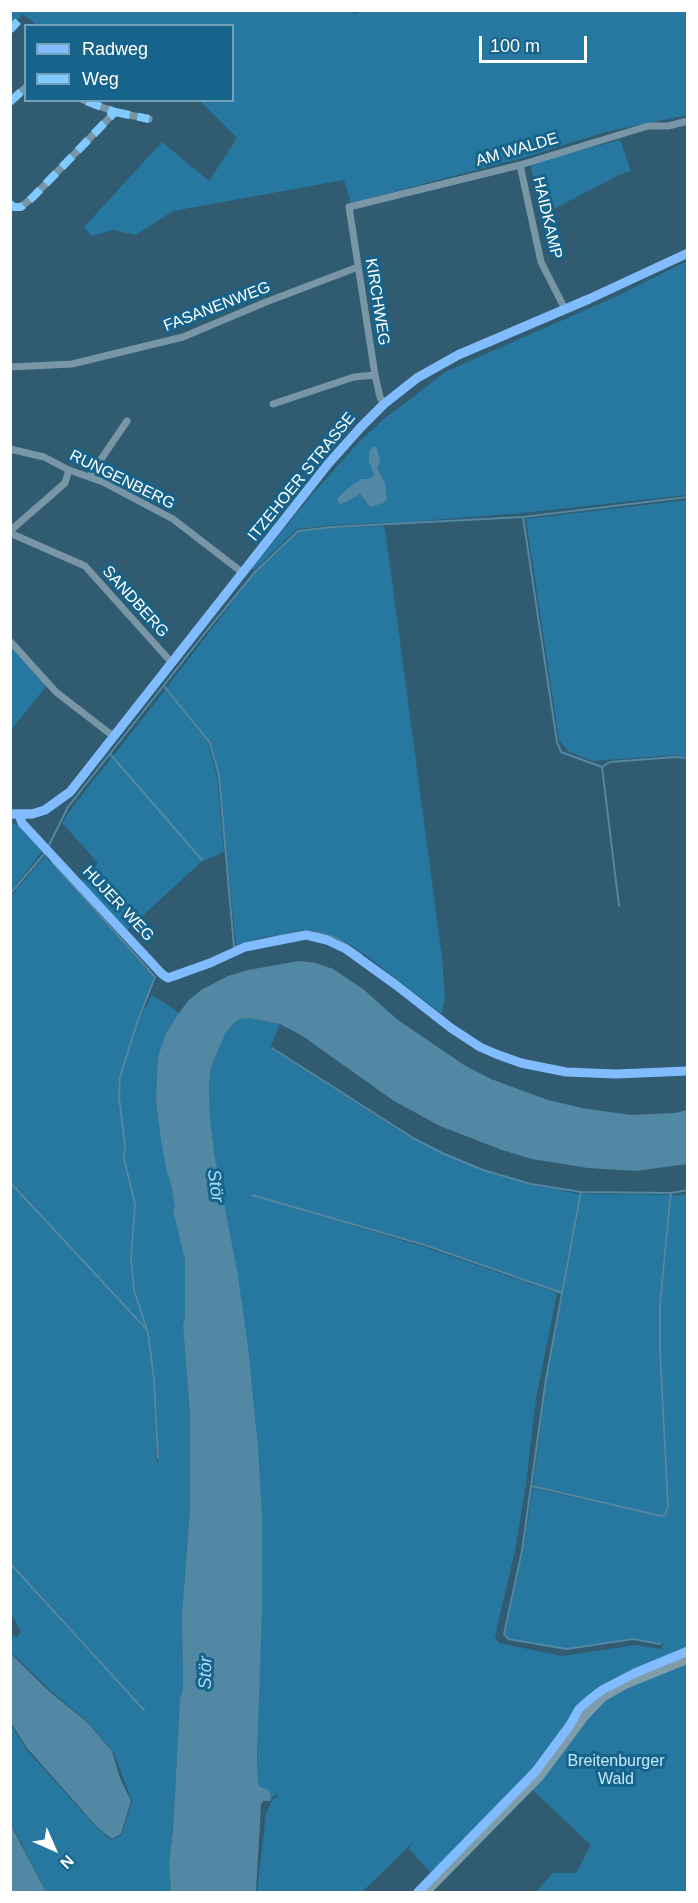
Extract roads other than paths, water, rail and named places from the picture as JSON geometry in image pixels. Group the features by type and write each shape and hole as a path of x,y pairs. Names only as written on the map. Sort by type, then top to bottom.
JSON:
{"street":[{"path":"10,102 24,89"},
{"path":"88,102 115,112 149,119"},
{"path":"10,204 14,207 21,207 33,197 115,112"},
{"name":"AM WALDE","path":"353,207 520,165 648,126 668,126 687,121"},
{"name":"HAIDKAMP","path":"520,165 541,262 565,309"},
{"name":"KIRCHWEG","path":"353,207 349,207 358,267 375,375 384,404"},
{"name":"ITZEHOER STRASSE","path":"15,814 45,810 58,802 76,785 328,464 384,404 417,378 458,355 662,267 687,253"},
{"name":"FASANENWEG","path":"10,367 72,364 174,339 358,267"},
{"path":"273,404 354,377 375,375"},
{"path":"89,477 128,421"},
{"name":"RUNGENBERG","path":"10,448 44,457 69,470 103,482 173,519 243,573"},
{"path":"10,532 65,483 69,470"},
{"name":"SANDBERG","path":"10,532 85,566 172,663"},
{"path":"10,640 57,692 113,736"},
{"name":"HUJER WEG","path":"15,814 165,977 174,977 210,963"},
{"path":"426,1893 540,1776 584,1717 603,1697 626,1684 687,1659"}],"water":[{"path":"373,447 377,447 380,460 377,468 385,483 387,499 383,503 370,507 360,494 339,504 337,499 347,489 362,479 370,479 374,474 369,462 369,452"},
{"name":"Stör","path":"299,961 316,963 333,969 363,989 398,1020 464,1065 491,1079 548,1100 582,1108 631,1115 675,1113 687,1110 687,1164 636,1171 588,1168 532,1159 440,1126 394,1101 301,1035 280,1024 249,1018 240,1019 225,1034 211,1067 210,1120 215,1158 237,1270 248,1347 258,1447 262,1516 262,1609 258,1782 260,1787 267,1789 271,1798 270,1801 263,1801 261,1805 256,1892 171,1892 169,1862 173,1830 180,1698 183,1690 182,1613 190,1509 190,1415 183,1325 185,1260 173,1210 175,1207 162,1146 156,1102 158,1057 166,1033 188,1001 201,990 228,976 248,970"},
{"path":"11,1656 87,1722 112,1751 120,1778 131,1801 121,1834 112,1839 97,1827 27,1748 11,1723"},
{"path":"11,1823 14,1831 46,1892 11,1892"}],"waterway":[{"path":"48,847 68,807 205,633 255,572 298,531 332,527 523,517 688,497"},
{"path":"523,517 557,742 561,752 602,767 610,762 688,758"},
{"path":"165,687 210,743 219,776 234,947 303,932 337,938 362,955"},
{"path":"111,755 202,860"},
{"path":"602,767 619,906"},
{"path":"10,894 44,854"},
{"path":"52,862 155,977 120,1076 119,1097 125,1145 124,1159 135,1204 131,1257 134,1290 148,1332 154,1379 158,1458"},
{"path":"272,1048 413,1138 483,1170 531,1184 581,1192 671,1193 688,1190"},
{"path":"10,1182 147,1330"},
{"path":"581,1192 546,1379 522,1551 504,1634 508,1639 567,1649 633,1639 660,1644"},
{"path":"532,1486 661,1516 665,1515 668,1506 660,1351 660,1304 671,1193"},
{"path":"252,1195 425,1245 562,1293"},
{"path":"10,1563 144,1710"}],"park label":[{"name":"Breitenburger Wald","path":"616,1771"}]}
